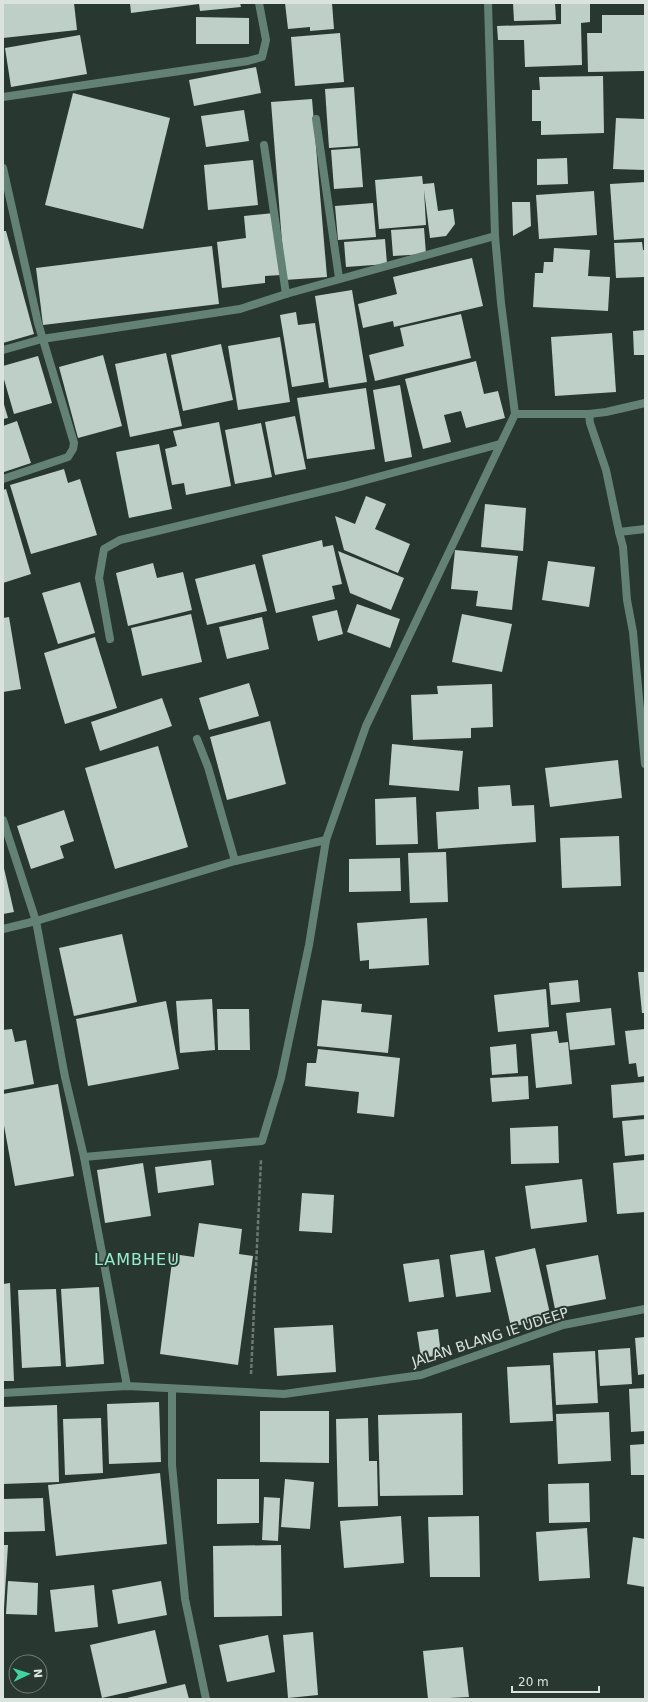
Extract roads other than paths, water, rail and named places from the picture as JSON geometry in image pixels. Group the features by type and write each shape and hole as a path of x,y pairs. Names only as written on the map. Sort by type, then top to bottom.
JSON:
{"street":[{"path":"3,97 248,61 262,57 266,40 259,3"},
{"path":"84,1157 262,1141 281,1078 307,953 326,840 366,726 515,414 501,302 495,236 488,3"},
{"path":"316,118 339,278"},
{"path":"264,145 286,294"},
{"path":"3,168 6,203 42,339 74,443 73,449 68,457 3,479"},
{"path":"3,350 42,339 240,309 339,278 495,236"},
{"path":"515,414 589,414 606,412 645,403"},
{"path":"589,414 590,423 606,470 623,547 627,600 633,632 645,764"},
{"path":"110,639 99,578 104,549 120,540 344,486 500,444"},
{"path":"619,532 645,529"},
{"path":"197,739 208,767 235,861"},
{"path":"3,820 36,921 65,1077 84,1157 127,1386"},
{"path":"3,929 36,921 235,861 326,840"},
{"name":"JALAN BLANG IE UDEEP","path":"3,1393 127,1386 284,1394 421,1375 563,1325 645,1309"},
{"path":"172,1389 172,1465 185,1599 206,1699"}],"district":[{"name":"LAMBHEU","path":"137,1259"}]}
